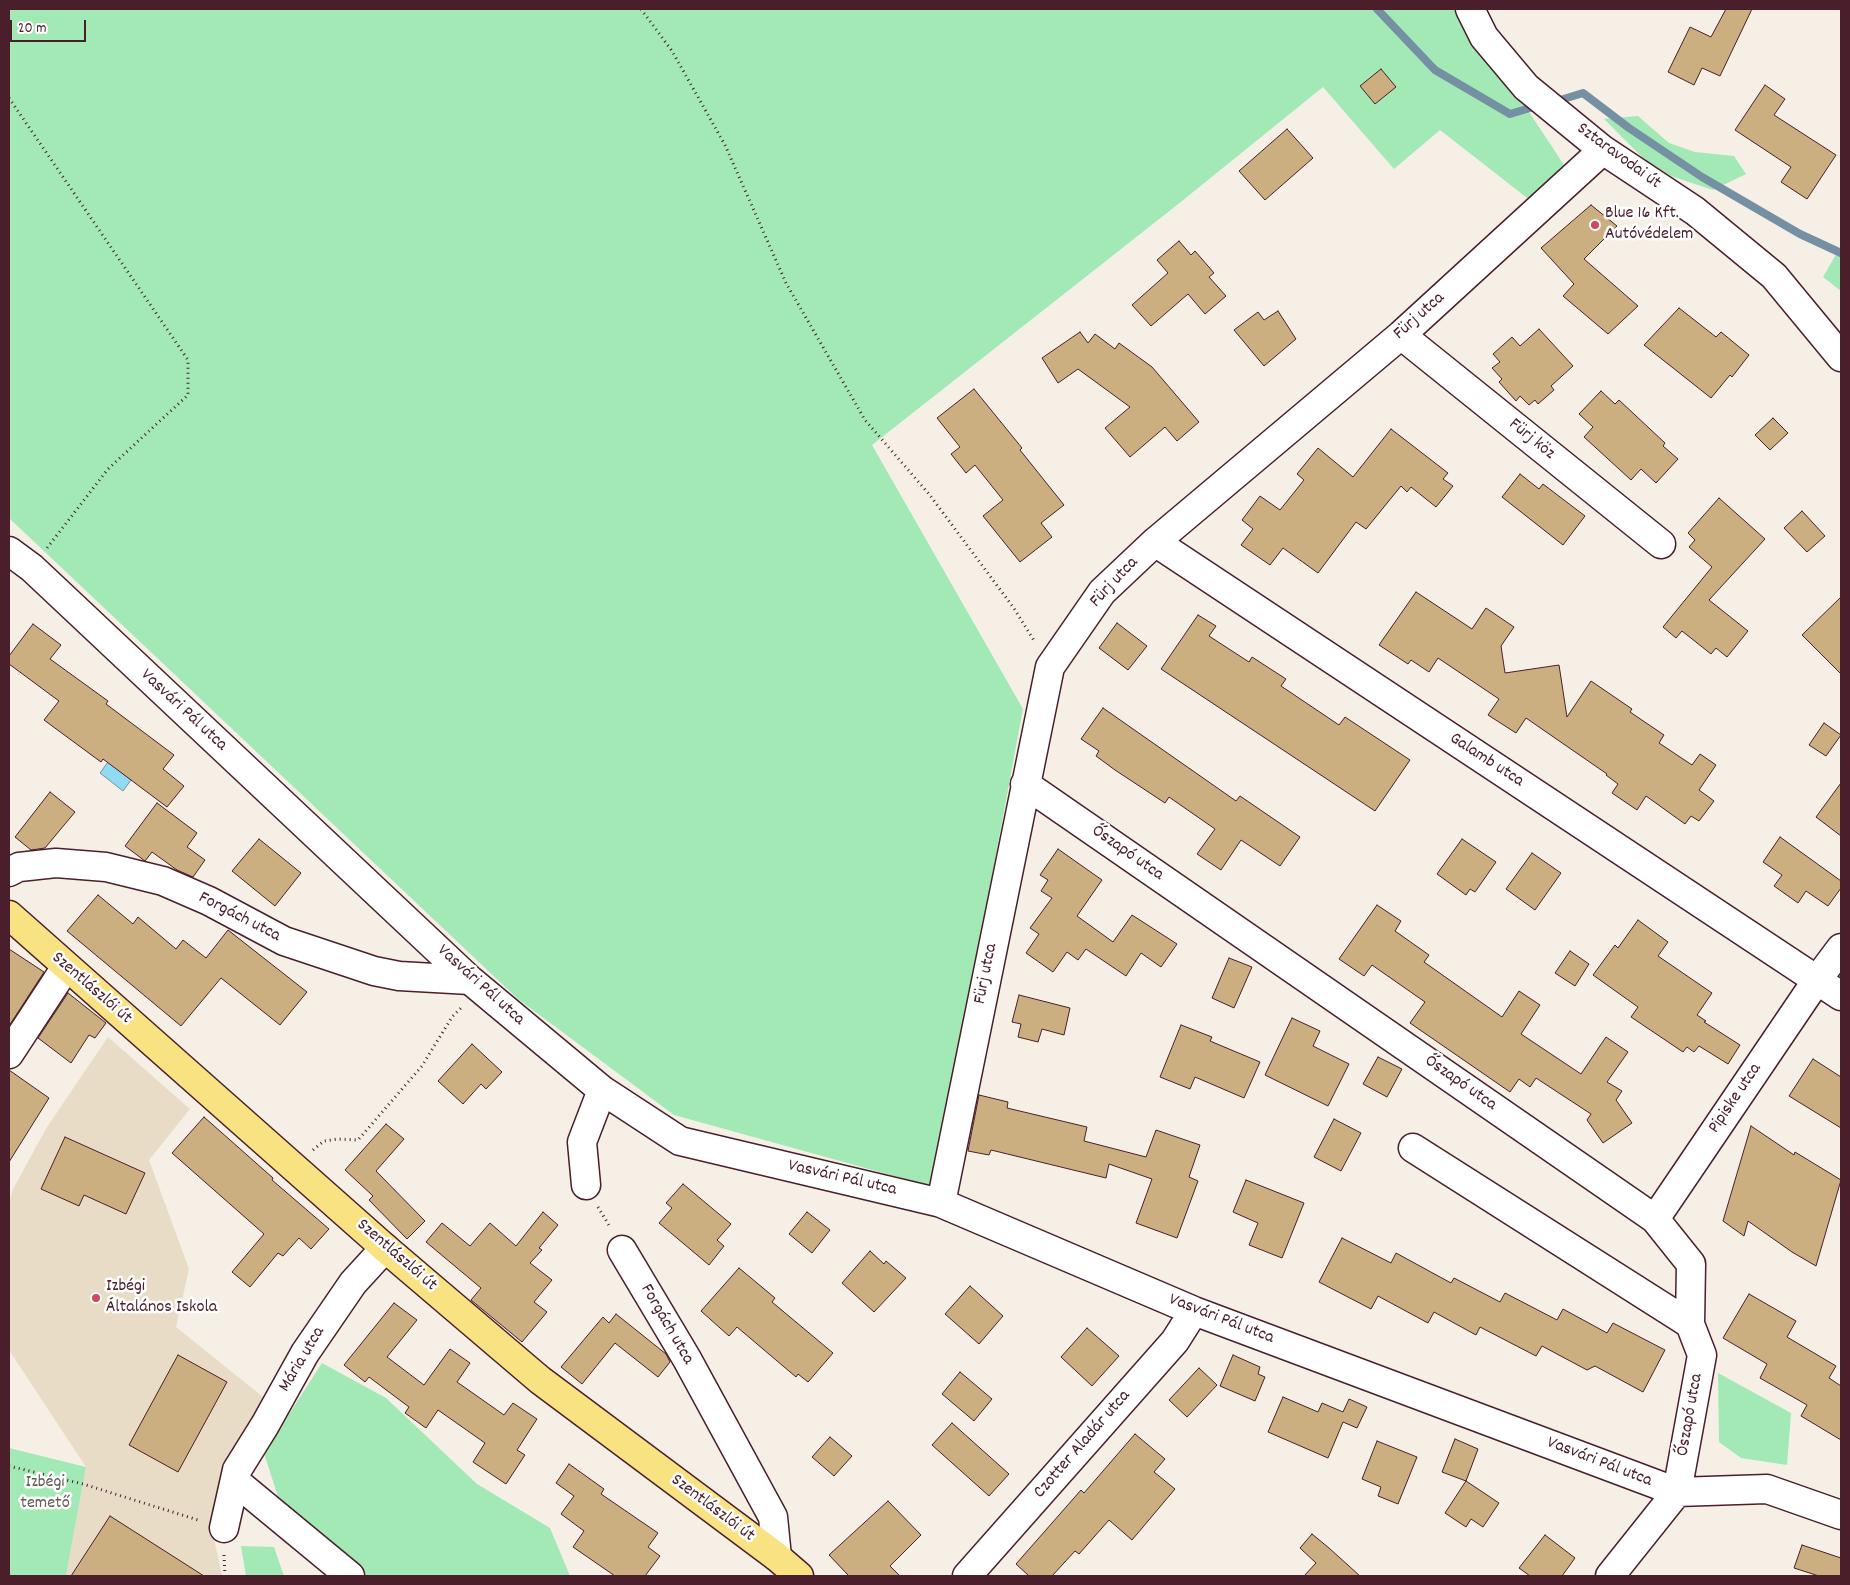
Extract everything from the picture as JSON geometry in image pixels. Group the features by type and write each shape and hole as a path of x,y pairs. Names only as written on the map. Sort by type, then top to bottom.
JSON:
{"main road":[{"name":"Szentlászlói út","path":"9,915 385,1248 540,1380 799,1576"}],"street":[{"name":"Sztaravodai út","path":"1470,9 1484,37 1526,88 1600,146 1695,211 1774,276 1841,357"},
{"name":"Fürj utca","path":"941,1203 1050,667 1102,592 1154,542 1401,335 1600,146"},
{"name":"Fürj köz","path":"1401,335 1661,544"},
{"name":"Galamb utca","path":"1154,542 1817,980"},
{"name":"Vasvári Pál utca","path":"9,551 32,568 476,985 602,1090 680,1141 941,1203 1194,1311 1677,1492 1766,1489 1841,1515"},
{"name":"Őszapó utca","path":"1026,784 1655,1219 1691,1264 1690,1324 1702,1355 1677,1492"},
{"name":"Forgách utca","path":"9,872 19,868 56,863 106,867 162,881 209,901 284,941 374,971 476,985"},
{"name":"Pipiske utca","path":"1655,1219 1817,980 1841,948"},
{"path":"9,1054 66,967"},
{"path":"1817,980 1841,996"},
{"path":"586,1185 582,1142 602,1090"},
{"path":"1413,1148 1690,1324"},
{"name":"Mária utca","path":"224,1528 238,1470 305,1353 352,1283 385,1248"},
{"name":"Forgách utca","path":"622,1250 687,1359 773,1517 776,1557"},
{"name":"Czotter Aladár utca","path":"966,1576 1175,1341 1194,1311"},
{"path":"235,1480 350,1576"},
{"path":"1610,1576 1677,1492"}],"path":[{"path":"641,9 672,51 725,145 786,283 865,420 935,502 1014,607 1050,667"},
{"path":"9,98 188,360 188,395 108,469 32,568"},
{"path":"309,1155 324,1141 338,1139 358,1140 422,1066 452,1017 476,985"},
{"path":"586,1185 622,1250"},
{"path":"9,1466 83,1484 224,1528"}],"shaded area":[{"name":"Izbégi Általános Iskola","path":"108,1037 190,1109 149,1160 189,1269 176,1327 268,1401 213,1534 222,1576 66,1576 86,1467 9,1350 9,1203 13,1189 47,1127"}],"green space":[{"path":"9,9 1461,9 1566,168 1531,201 1440,130 1394,169 1323,87 1177,205 872,445 1023,709 934,1187 674,1115 518,999 9,518"},
{"path":"1638,116 1669,143 1695,152 1734,156 1746,174 1713,190 1671,176 1644,159 1604,119"},
{"path":"1838,251 1841,251 1841,291 1823,277"},
{"path":"322,1363 386,1398 477,1484 550,1528 570,1576 364,1576 280,1515 278,1497 264,1453"},
{"path":"1718,1373 1791,1413 1787,1465 1741,1458 1719,1442"},
{"name":"Izbégi temető","path":"9,1448 86,1467 66,1576 9,1576"},
{"path":"241,1546 274,1547 284,1576 246,1576"}],"water":[{"path":"108,762 131,780 123,791 100,773"}],"building":[{"path":"1726,9 1752,9 1720,76 1702,68 1694,85 1668,72 1690,27 1711,37"},
{"path":"1381,69 1396,87 1375,104 1360,86"},
{"path":"1765,85 1785,99 1774,115 1836,155 1807,199 1781,182 1791,167 1735,130"},
{"path":"1287,129 1313,158 1265,200 1239,171"},
{"path":"1591,205 1617,226 1584,259 1638,306 1608,334 1563,296 1574,284 1541,248"},
{"path":"1179,241 1191,255 1195,251 1214,273 1209,277 1226,296 1205,314 1188,294 1151,326 1132,305 1168,273 1157,260"},
{"path":"1679,308 1716,337 1721,332 1749,355 1732,377 1730,375 1711,398 1644,345"},
{"path":"1278,311 1296,339 1264,366 1234,330 1258,312 1264,320"},
{"path":"1539,329 1573,366 1551,386 1554,390 1538,404 1535,400 1529,405 1520,396 1516,401 1499,382 1502,379 1492,368 1500,362 1493,354 1512,337 1520,346"},
{"path":"1080,332 1088,343 1095,334 1115,349 1119,343 1152,367 1199,422 1177,441 1165,427 1130,457 1105,428 1130,407 1078,369 1058,383 1042,358"},
{"path":"974,389 1022,448 1020,450 1064,505 1041,523 1052,537 1020,562 983,516 1003,500 975,465 966,473 951,454 960,447 937,418"},
{"path":"1601,391 1615,404 1619,400 1665,443 1663,446 1678,459 1656,483 1641,469 1631,480 1584,437 1593,427 1579,414"},
{"path":"1773,418 1788,433 1770,450 1755,435"},
{"path":"1391,429 1448,473 1443,479 1453,486 1436,507 1411,487 1407,492 1401,486 1366,529 1356,522 1318,573 1283,548 1270,565 1241,545 1253,529 1242,520 1260,496 1280,510 1304,480 1297,474 1318,448 1353,477"},
{"path":"1520,474 1539,489 1543,484 1585,516 1563,545 1502,497"},
{"path":"1719,498 1765,539 1709,600 1748,631 1727,657 1716,648 1711,654 1682,631 1676,638 1663,627 1712,567 1689,547 1695,540 1688,533"},
{"path":"1802,511 1825,536 1807,552 1784,528"},
{"path":"1416,592 1472,629 1486,608 1514,627 1501,646 1505,673 1559,665 1567,717 1591,681 1632,709 1630,712 1664,735 1659,743 1692,765 1700,754 1716,765 1699,790 1714,801 1699,821 1691,816 1685,824 1646,796 1637,810 1612,793 1618,784 1607,774 1526,718 1516,733 1488,715 1499,699 1438,658 1429,672 1411,660 1408,664 1379,645"},
{"path":"1841,597 1841,674 1802,635"},
{"path":"1198,615 1216,626 1209,636 1249,662 1252,657 1286,679 1281,686 1339,725 1345,717 1410,760 1375,811 1161,669"},
{"path":"1117,623 1147,646 1128,670 1099,648"},
{"path":"33,624 61,645 50,659 108,701 106,704 174,755 163,769 184,786 167,807 103,759 101,762 44,720 59,701 9,664 9,656"},
{"path":"1103,708 1236,801 1240,796 1300,837 1280,866 1241,840 1221,870 1197,854 1215,829 1169,797 1165,803 1115,770 1096,756 1099,751 1081,739"},
{"path":"1824,723 1841,735 1826,756 1809,745"},
{"path":"1841,783 1841,836 1816,817"},
{"path":"50,792 75,812 45,848 31,850 15,837"},
{"path":"157,803 197,833 187,847 205,860 193,877 177,870 152,852 145,861 125,846"},
{"path":"1780,837 1841,881 1841,888 1828,906 1806,891 1798,903 1774,886 1782,875 1763,862"},
{"path":"259,839 301,873 275,906 232,871"},
{"path":"1462,839 1496,862 1475,892 1470,889 1466,895 1437,874"},
{"path":"1058,849 1102,880 1077,916 1113,942 1132,915 1177,944 1161,967 1141,953 1126,976 1086,949 1078,960 1067,952 1053,972 1026,953 1039,934 1030,928 1052,898 1041,891 1048,880 1040,875"},
{"path":"1532,853 1561,873 1535,910 1506,889"},
{"path":"98,895 133,924 138,917 176,949 183,940 206,958 228,930 307,992 280,1025 221,978 181,1026 67,931"},
{"path":"1377,905 1401,921 1395,931 1429,955 1424,962 1502,1017 1519,991 1540,1005 1521,1034 1581,1074 1606,1037 1628,1052 1607,1082 1622,1091 1616,1100 1632,1123 1603,1143 1587,1120 1591,1114 1536,1078 1530,1087 1519,1079 1510,1092 1410,1023 1425,1002 1372,965 1364,976 1339,959"},
{"path":"1638,920 1668,942 1658,956 1712,993 1697,1015 1706,1021 1704,1022 1740,1045 1728,1064 1699,1046 1694,1052 1687,1047 1683,1052 1631,1017 1638,1007 1593,975 1615,945 1618,948"},
{"path":"9,949 44,972 9,1026"},
{"path":"1570,951 1589,964 1575,986 1555,973"},
{"path":"1229,958 1252,967 1234,1008 1212,998"},
{"path":"68,993 106,1023 95,1038 89,1035 71,1063 38,1038"},
{"path":"1019,995 1070,1008 1064,1035 1042,1029 1038,1042 1018,1037 1021,1024 1012,1022"},
{"path":"1292,1018 1320,1031 1313,1046 1349,1064 1328,1106 1265,1075"},
{"path":"1181,1025 1212,1037 1210,1041 1260,1062 1244,1098 1195,1077 1190,1089 1160,1077"},
{"path":"472,1044 502,1072 486,1089 481,1084 463,1104 438,1081"},
{"path":"1378,1057 1402,1069 1387,1097 1363,1084"},
{"path":"1813,1059 1841,1077 1841,1128 1789,1096"},
{"path":"9,1070 49,1098 9,1162"},
{"path":"979,1095 1008,1102 1007,1108 1087,1127 1084,1141 1146,1157 1156,1130 1200,1145 1189,1177 1198,1181 1177,1238 1136,1223 1152,1179 1109,1164 1106,1178 991,1150 989,1155 968,1151"},
{"path":"204,1117 273,1178 272,1180 329,1229 311,1249 299,1238 283,1256 278,1253 250,1287 232,1272 264,1234 172,1153"},
{"path":"1334,1119 1361,1133 1341,1171 1314,1157"},
{"path":"386,1124 404,1139 376,1171 425,1221 407,1239 369,1200 373,1196 345,1170"},
{"path":"1751,1126 1794,1155 1795,1152 1841,1180 1816,1266 1792,1252 1748,1221 1744,1236 1723,1221"},
{"path":"65,1137 145,1173 126,1214 84,1195 79,1206 41,1189"},
{"path":"1246,1180 1304,1203 1282,1258 1249,1245 1258,1223 1233,1212"},
{"path":"683,1184 731,1224 717,1240 724,1246 709,1265 659,1223 672,1208 666,1203"},
{"path":"543,1212 558,1225 539,1248 542,1250 530,1263 552,1280 534,1302 547,1312 522,1342 471,1300 481,1288 426,1242 442,1223 470,1246 490,1223 516,1246"},
{"path":"807,1212 830,1230 812,1253 789,1234"},
{"path":"1342,1238 1391,1263 1396,1253 1451,1283 1454,1278 1500,1302 1505,1293 1557,1320 1563,1309 1607,1333 1613,1323 1665,1350 1643,1392 1595,1366 1587,1370 1542,1346 1536,1356 1480,1327 1476,1335 1434,1312 1428,1323 1378,1296 1371,1309 1319,1282"},
{"path":"870,1251 884,1264 886,1261 906,1278 874,1312 842,1283"},
{"path":"739,1268 775,1298 772,1302 833,1353 808,1382 798,1374 796,1377 737,1327 729,1336 701,1311"},
{"path":"970,1286 1003,1316 979,1344 945,1314"},
{"path":"1749,1294 1796,1321 1787,1337 1836,1366 1829,1378 1841,1386 1841,1440 1801,1416 1807,1405 1760,1378 1767,1364 1723,1338"},
{"path":"394,1303 417,1320 387,1357 424,1385 450,1349 470,1363 457,1382 504,1415 513,1403 537,1419 517,1450 525,1455 506,1484 473,1462 485,1443 438,1410 426,1428 405,1413 409,1407 369,1377 365,1382 344,1365"},
{"path":"616,1314 666,1354 670,1362 658,1377 615,1343 582,1384 561,1367 603,1317 609,1323"},
{"path":"1087,1328 1119,1356 1092,1386 1061,1357"},
{"path":"178,1355 227,1382 178,1472 129,1445"},
{"path":"1233,1355 1260,1367 1258,1374 1265,1377 1255,1401 1220,1386"},
{"path":"1199,1368 1217,1385 1187,1417 1169,1400"},
{"path":"960,1372 992,1399 974,1421 942,1394"},
{"path":"1283,1397 1318,1412 1322,1403 1343,1412 1349,1399 1367,1407 1357,1428 1343,1422 1328,1458 1268,1432"},
{"path":"952,1423 1009,1474 989,1496 932,1445"},
{"path":"1135,1434 1165,1459 1154,1472 1175,1489 1132,1540 1109,1520 1079,1554 1075,1551 1052,1576 1029,1576 1016,1564 1081,1490 1084,1493"},
{"path":"830,1437 852,1456 834,1476 812,1457"},
{"path":"1455,1439 1478,1449 1466,1481 1442,1472"},
{"path":"1377,1441 1417,1457 1398,1504 1378,1496 1381,1487 1362,1479"},
{"path":"569,1464 604,1489 601,1494 658,1533 648,1547 660,1556 645,1576 615,1576 573,1547 584,1531 561,1514 574,1496 556,1483"},
{"path":"1466,1481 1499,1503 1483,1527 1471,1519 1466,1527 1445,1513"},
{"path":"888,1501 921,1535 890,1566 900,1576 849,1576 829,1555"},
{"path":"110,1516 204,1576 71,1576"},
{"path":"1312,1534 1360,1576 1304,1576 1316,1563 1300,1548"},
{"path":"1545,1535 1575,1558 1562,1576 1530,1576 1519,1568"},
{"path":"1802,1545 1841,1558 1841,1576 1819,1576 1794,1568"}],"waterway":[{"path":"1377,9 1435,70 1510,114 1540,105"},
{"path":"1554,102 1583,93 1629,128 1702,177 1800,234 1841,253"}],"place":[{"name":"Blue 16 Kft. Autóvédelem","path":"1595,225"},
{"name":"Izbégi Általános Iskola","path":"96,1298"}]}
